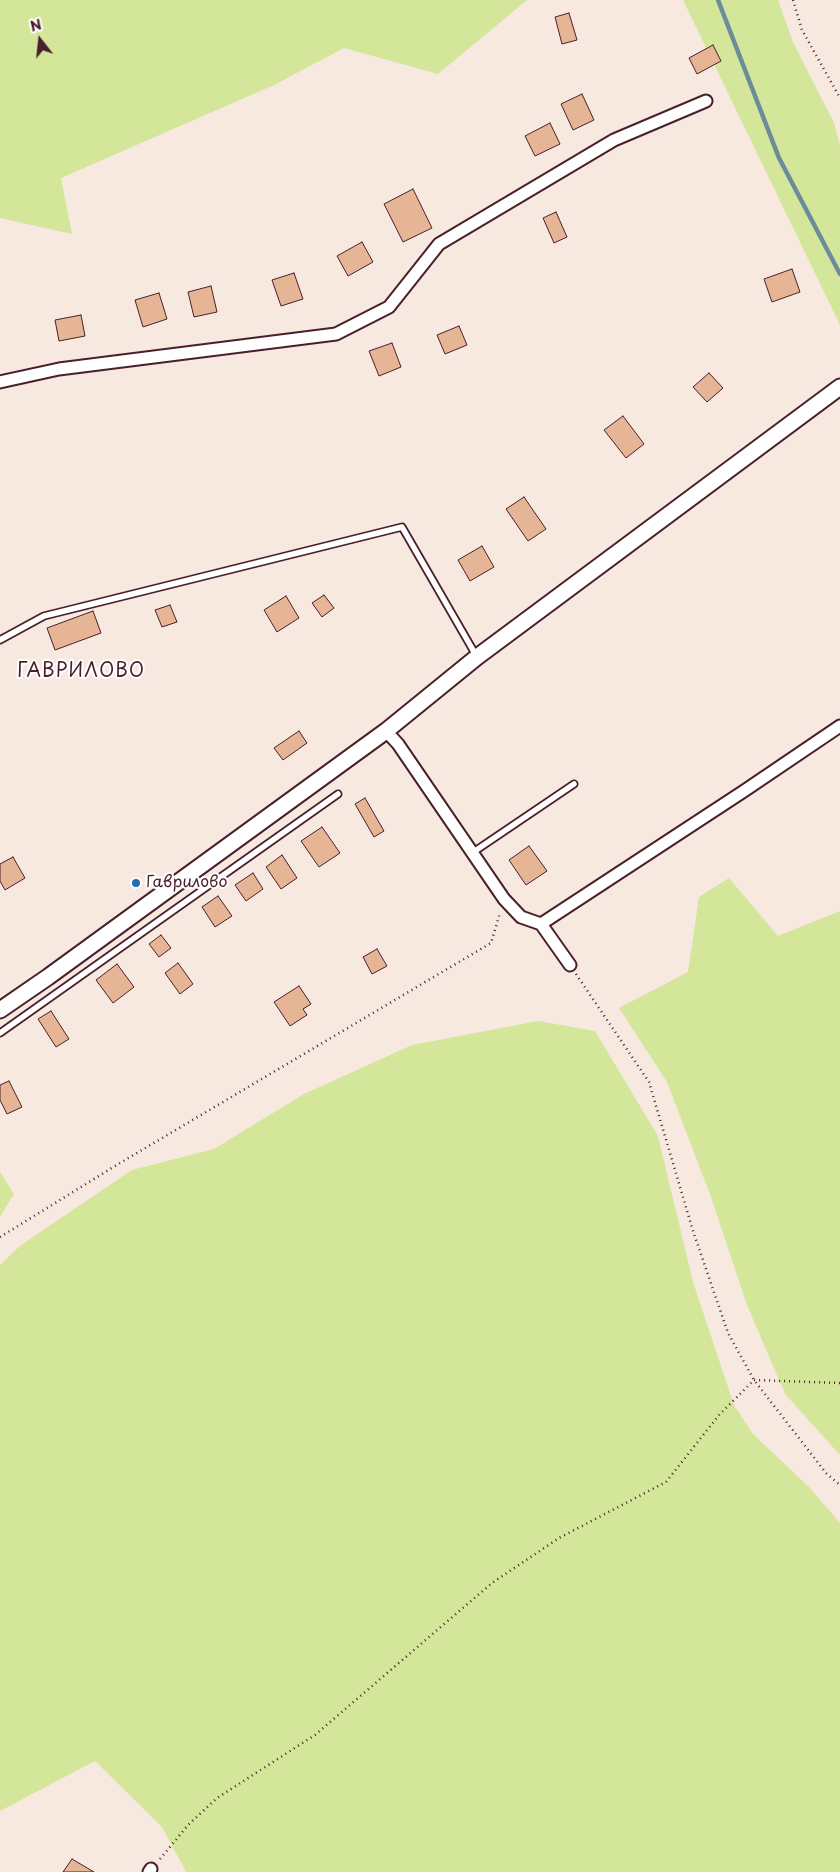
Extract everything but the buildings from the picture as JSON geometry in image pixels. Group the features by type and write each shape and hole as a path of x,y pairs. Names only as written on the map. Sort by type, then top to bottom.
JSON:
{"street":[{"path":"0,382 59,369 336,334 389,307 439,244 614,140 706,101"},
{"path":"0,1010 386,730 476,657 840,387"},
{"path":"541,924 840,726"},
{"path":"386,730 398,744 504,899 521,918 541,924 570,964"}],"lane":[{"path":"0,640 44,616 402,527 476,657"},
{"path":"472,853 574,784"},
{"path":"0,1032 338,794"}],"path":[{"path":"793,0 802,30 840,98"},
{"path":"0,1237 116,1166 491,944 504,899"},
{"path":"570,964 649,1082 693,1231 728,1333 754,1380 826,1473 840,1485"},
{"path":"150,1871 188,1826 217,1798 314,1735 492,1583 559,1538 666,1482 719,1415 754,1380 840,1383"}],"green space":[{"path":"0,0 527,0 438,74 344,48 274,85 61,178 72,234 0,218"},
{"path":"683,0 778,0 793,42 834,123 840,145 840,325"},
{"path":"729,878 778,936 840,911 840,1455 785,1394 747,1305 711,1197 667,1082 619,1008 688,972 699,897"},
{"path":"538,1021 595,1031 658,1136 693,1282 734,1405 753,1434 809,1487 840,1523 840,1872 186,1872 162,1827 95,1761 0,1811 0,1265 21,1245 132,1170 214,1149 304,1094 412,1045"},
{"path":"0,1172 14,1194 0,1217"}],"waterway":[{"path":"718,0 779,158 840,274"}],"place":[{"name":"Гаврилово","path":"136,883"}],"district":[{"name":"ГАВРИЛОВО","path":"81,672"}]}
